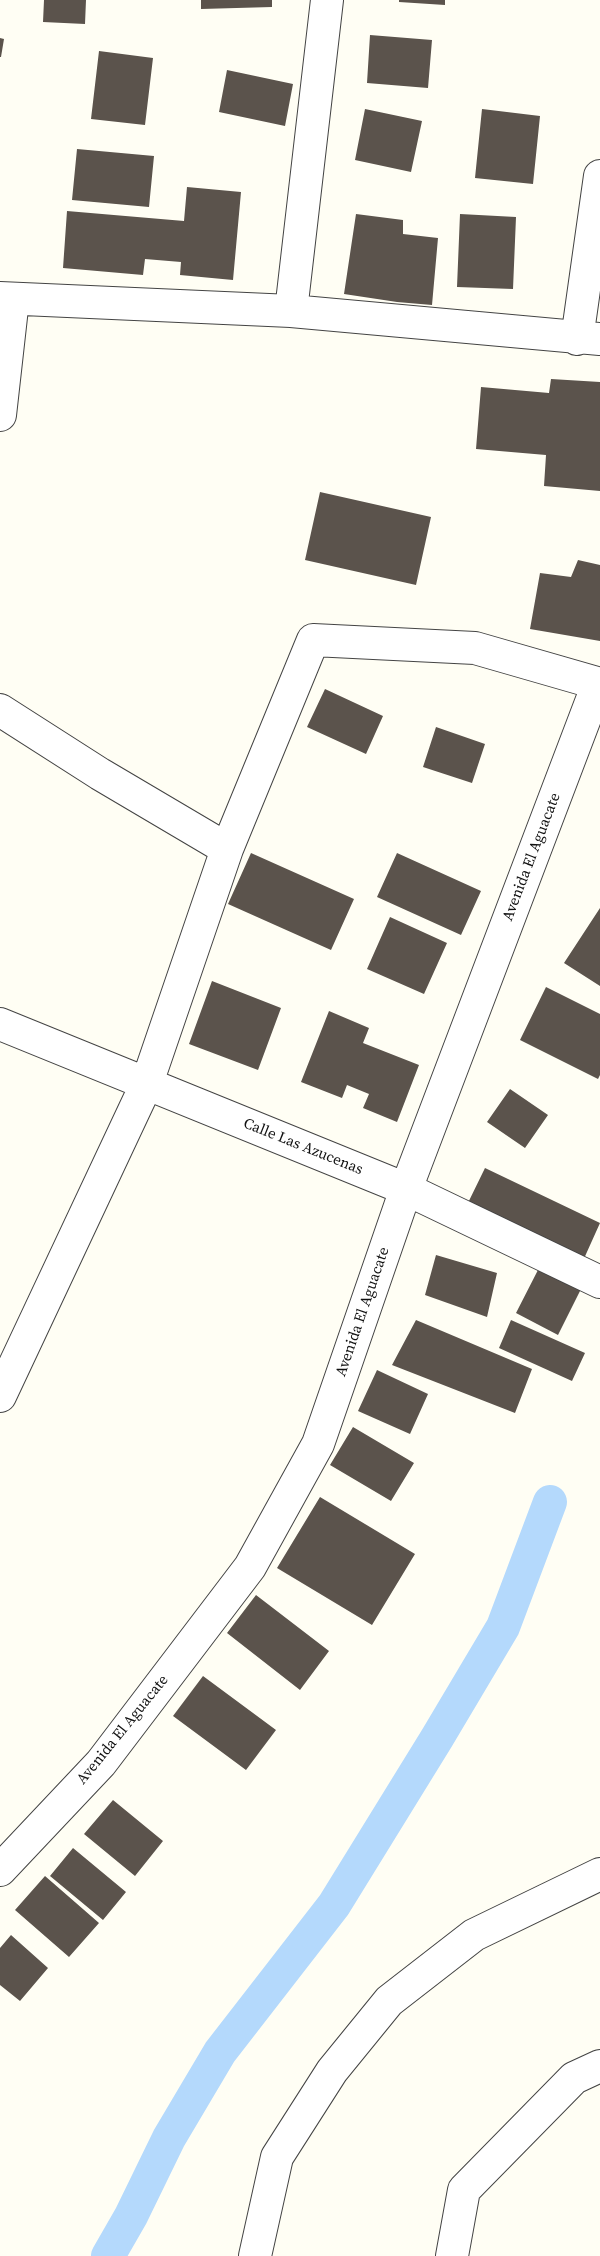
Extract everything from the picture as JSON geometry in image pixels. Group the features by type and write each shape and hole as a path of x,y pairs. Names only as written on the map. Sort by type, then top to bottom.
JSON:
{"street":[{"path":"291,312 327,0"},
{"path":"0,415 6,299 291,312 589,339 600,176"},
{"path":"0,1396 147,1083 226,849 313,640 475,648 599,684"},
{"name":"Avenida El Aguacate","path":"0,1870 101,1763 249,1567 318,1444 406,1189 599,684"},
{"path":"0,710 100,774 226,849"},
{"name":"Calle Las Azucenas","path":"0,1024 406,1189 600,1282"},
{"path":"255,2256 277,2157 332,2071 389,2001 474,1935 600,1874"},
{"path":"452,2256 464,2190 574,2078 600,2066"}],"building":[{"path":"44,0 86,0 85,24 43,22"},
{"path":"201,0 272,0 272,7 201,9"},
{"path":"399,0 445,0 445,5 399,2"},
{"path":"370,35 432,40 428,88 367,83"},
{"path":"0,38 4,39 1,57 0,57"},
{"path":"99,51 153,58 145,125 91,119"},
{"path":"227,70 293,84 285,126 219,112"},
{"path":"365,109 422,121 411,172 355,160"},
{"path":"482,109 540,116 533,184 475,178"},
{"path":"77,149 154,156 149,207 72,200"},
{"path":"187,187 241,192 233,280 180,275 181,262 145,259 143,275 63,268 67,211 184,221"},
{"path":"356,214 403,220 403,234 438,238 432,305 344,294"},
{"path":"460,214 516,217 513,289 457,287"},
{"path":"551,379 600,382 600,491 544,486 546,455 476,449 481,387 549,393"},
{"path":"320,492 431,517 416,585 305,560"},
{"path":"578,560 600,565 600,641 530,629 540,573 571,577"},
{"path":"325,689 383,716 366,754 307,727"},
{"path":"436,727 485,744 472,783 423,767"},
{"path":"251,853 354,899 331,950 228,904"},
{"path":"397,853 481,891 461,935 377,897"},
{"path":"600,908 600,986 564,963"},
{"path":"390,917 447,943 424,994 367,969"},
{"path":"212,981 281,1008 258,1070 189,1044"},
{"path":"546,987 600,1014 600,1075 598,1079 520,1040"},
{"path":"329,1011 369,1028 363,1043 419,1065 397,1122 363,1108 369,1094 347,1085 342,1098 301,1082"},
{"path":"510,1089 548,1115 525,1148 487,1122"},
{"path":"485,1168 600,1223 582,1263 465,1209"},
{"path":"436,1255 497,1273 487,1317 425,1295"},
{"path":"539,1268 581,1289 558,1335 516,1313"},
{"path":"416,1320 532,1369 515,1413 392,1365"},
{"path":"511,1320 585,1353 572,1381 499,1348"},
{"path":"377,1370 428,1394 410,1434 358,1411"},
{"path":"353,1427 414,1463 391,1501 330,1465"},
{"path":"320,1497 415,1554 372,1625 277,1568"},
{"path":"256,1595 329,1651 300,1690 227,1633"},
{"path":"203,1676 276,1730 246,1770 173,1716"},
{"path":"113,1800 163,1841 135,1876 84,1834"},
{"path":"73,1848 126,1892 103,1920 50,1876"},
{"path":"45,1876 99,1923 69,1957 15,1910"},
{"path":"11,1935 48,1968 20,2001 0,1985 0,1948"}],"waterway":[{"path":"108,2256 131,2216 169,2138 220,2052 334,1905 503,1627 550,1502"}]}
